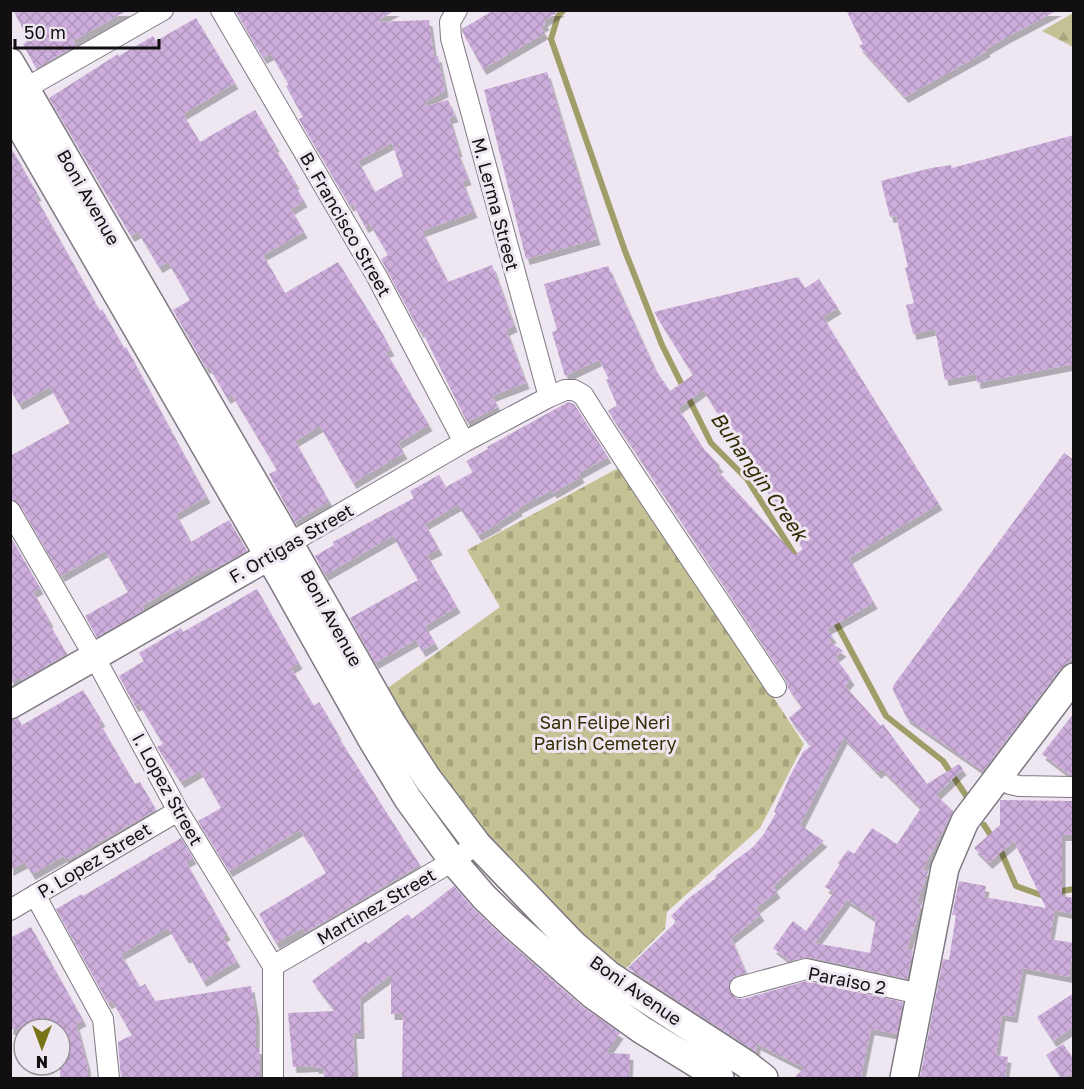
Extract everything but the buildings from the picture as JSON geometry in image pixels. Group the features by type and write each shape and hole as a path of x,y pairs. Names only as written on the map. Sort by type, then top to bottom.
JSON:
{"main road":[{"name":"Boni Avenue","path":"10,62 15,98 280,550 428,779 477,844 573,944 609,975 764,1078"},
{"name":"Boni Avenue","path":"280,550 371,738 408,799 453,861 484,897 512,924 593,995 642,1030 720,1078"},
{"name":"F. Ortigas Street","path":"10,705 280,550"},
{"path":"904,1078 945,868 973,811 1074,677"}],"street":[{"path":"15,98 163,10"},
{"name":"B. Francisco Street","path":"221,10 376,275 464,442"},
{"name":"M. Lerma Street","path":"457,10 450,22 450,38 549,397"},
{"name":"F. Ortigas Street","path":"280,550 464,442 549,397 565,390 574,390 583,395 776,687"},
{"name":"I. Lopez Street","path":"10,511 94,656 178,811 273,966"},
{"path":"999,778 1019,786 1074,787"},
{"name":"P. Lopez Street","path":"10,910 178,811"},
{"name":"Martinez Street","path":"273,966 453,861 477,844"},
{"path":"35,896 103,1019 109,1078"},
{"path":"273,966 273,1078"},
{"name":"Paraiso 2","path":"740,987 806,969 920,994"}],"green space":[{"path":"1073,13 1073,47 1042,31"},
{"name":"San Felipe Neri Parish Cemetery","path":"622,466 804,744 760,828 667,912 665,929 624,970 543,901 480,834 385,690 500,607 467,550"}],"waterway":[{"name":"Buhangin Creek","path":"564,10 558,16 551,39 625,251 662,345 711,443 747,479 798,560"},
{"name":"Buhangin Creek","path":"833,617 886,716 943,761 967,797"},
{"name":"Buhangin Creek","path":"984,825 1000,849 1016,886 1041,895 1046,894"},
{"name":"Buhangin Creek","path":"1056,892 1074,889"}]}
